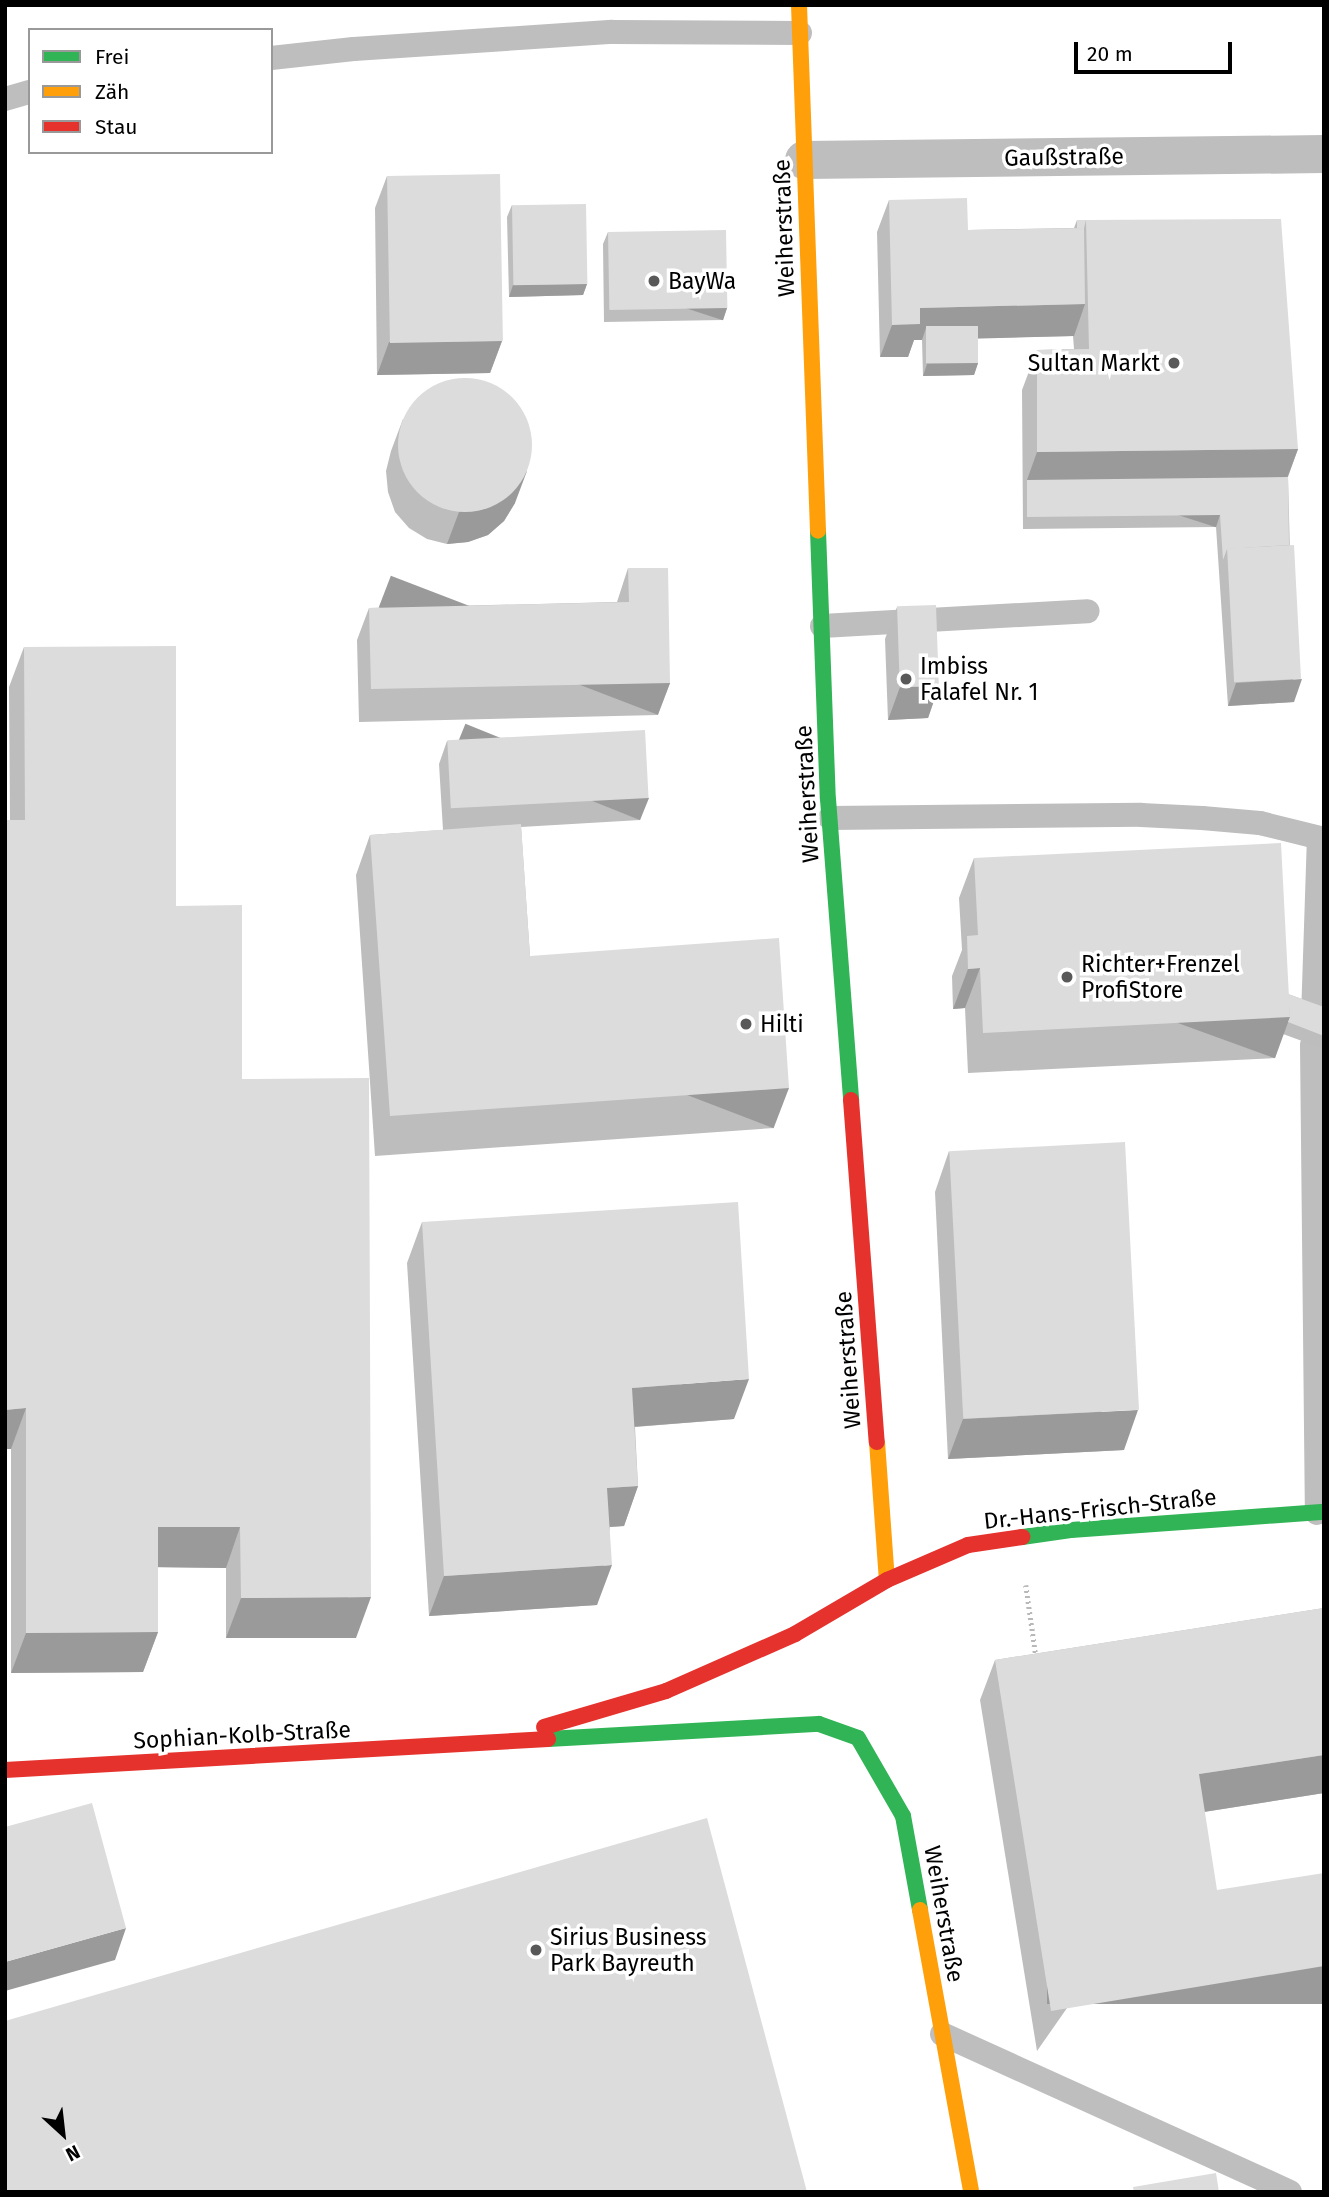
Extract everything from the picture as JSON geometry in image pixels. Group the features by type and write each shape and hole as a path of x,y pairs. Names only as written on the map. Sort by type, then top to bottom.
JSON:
{"street":[{"name":"Weiherstraße","path":"799,5 830,818 887,1580"},
{"name":"Gaußstraße","path":"804,160 1324,154"},
{"name":"Dr.-Hans-Frisch-Straße","path":"887,1580 968,1545 1020,1535 1320,1513"},
{"path":"482,1746 666,1691 795,1634 887,1580"},
{"name":"Weiherstraße","path":"482,1746 819,1724 858,1738 903,1816 971,2192"},
{"name":"Sophian-Kolb-Straße","path":"5,1770 482,1746"}],"lane":[{"path":"273,58 612,32 800,33"},
{"path":"5,99 28,93"},
{"path":"822,626 1088,611"},
{"path":"830,818 1202,818 1260,823 1321,839 1313,1017"},
{"path":"1312,1045 1320,1513"},
{"path":"942,2034 1290,2192"}],"path":[{"path":"1020,1535 1037,1665"}],"building":[{"path":"500,174 503,341 390,343 387,176"},
{"path":"967,198 968,230 1084,228 1085,304 920,308 920,324 892,325 889,200"},
{"path":"586,204 587,284 513,285 512,205"},
{"name":"Sultan Markt","path":"1281,219 1298,449 1037,452 1037,350 1089,349 1086,220"},
{"path":"1077,220 1086,220 1084,228 1077,228"},
{"path":"726,230 727,308 609,310 608,232"},
{"path":"926,326 978,326 978,363 926,363"},
{"path":"465,378 491,383 512,398 527,419 532,445 527,471 512,492 491,507 465,512 439,507 418,492 403,471 398,445 403,419 418,398 439,383"},
{"path":"1288,477 1289,545 1227,549 1223,560 1220,515 1027,517 1027,480"},
{"path":"1294,545 1301,679 1234,682 1227,549"},
{"path":"628,568 668,568 670,683 371,689 369,608 629,602"},
{"path":"936,605 939,686 900,687 897,606"},
{"path":"176,646 176,906 242,905 242,1079 369,1078 371,1597 241,1598 240,1527 158,1527 158,1632 26,1633 26,1408 5,1410 5,820 25,820 24,647"},
{"path":"645,730 649,798 451,808 447,740"},
{"path":"521,824 530,956 779,938 789,1088 390,1116 370,835"},
{"path":"1281,843 1290,1017 983,1033 980,968 968,969 967,936 978,935 974,858"},
{"path":"1288,994 1324,1007 1324,1036 1288,1022"},
{"path":"1125,1142 1139,1410 963,1419 949,1151"},
{"path":"738,1202 749,1379 632,1388 638,1486 607,1488 612,1565 444,1576 422,1222"},
{"path":"1324,1608 1324,1755 1199,1774 1217,1890 1324,1873 1324,1966 1051,2011 995,1660"},
{"path":"92,1803 126,1928 5,1962 5,1827"},
{"name":"Sirius Business Park Bayreuth","path":"707,1818 807,2192 5,2192 5,2021"},
{"path":"1216,2173 1219,2192 1134,2192 1133,2187"}],"traffic: fast":[{"path":"818,531 828,799 851,1100"},
{"path":"1022,1537 1071,1530 1324,1512"},
{"path":"548,1739 819,1724 858,1738 903,1816 920,1910"}],"traffic: slow":[{"path":"799,5 818,531"},
{"path":"877,1442 887,1580"},
{"path":"920,1910 971,2192"}],"traffic: jam":[{"path":"851,1100 877,1442"},
{"path":"544,1727 666,1691 795,1634 887,1580 968,1545 1022,1537"},
{"path":"5,1770 548,1739"}],"place":[{"name":"BayWa","path":"654,281"},
{"name":"Sultan Markt","path":"1174,363"},
{"name":"Imbiss Falafel Nr. 1","path":"906,679"},
{"name":"Richter+Frenzel ProfiStore","path":"1067,977"},
{"name":"Hilti","path":"746,1024"},
{"name":"Sirius Business Park Bayreuth","path":"536,1950"}]}
